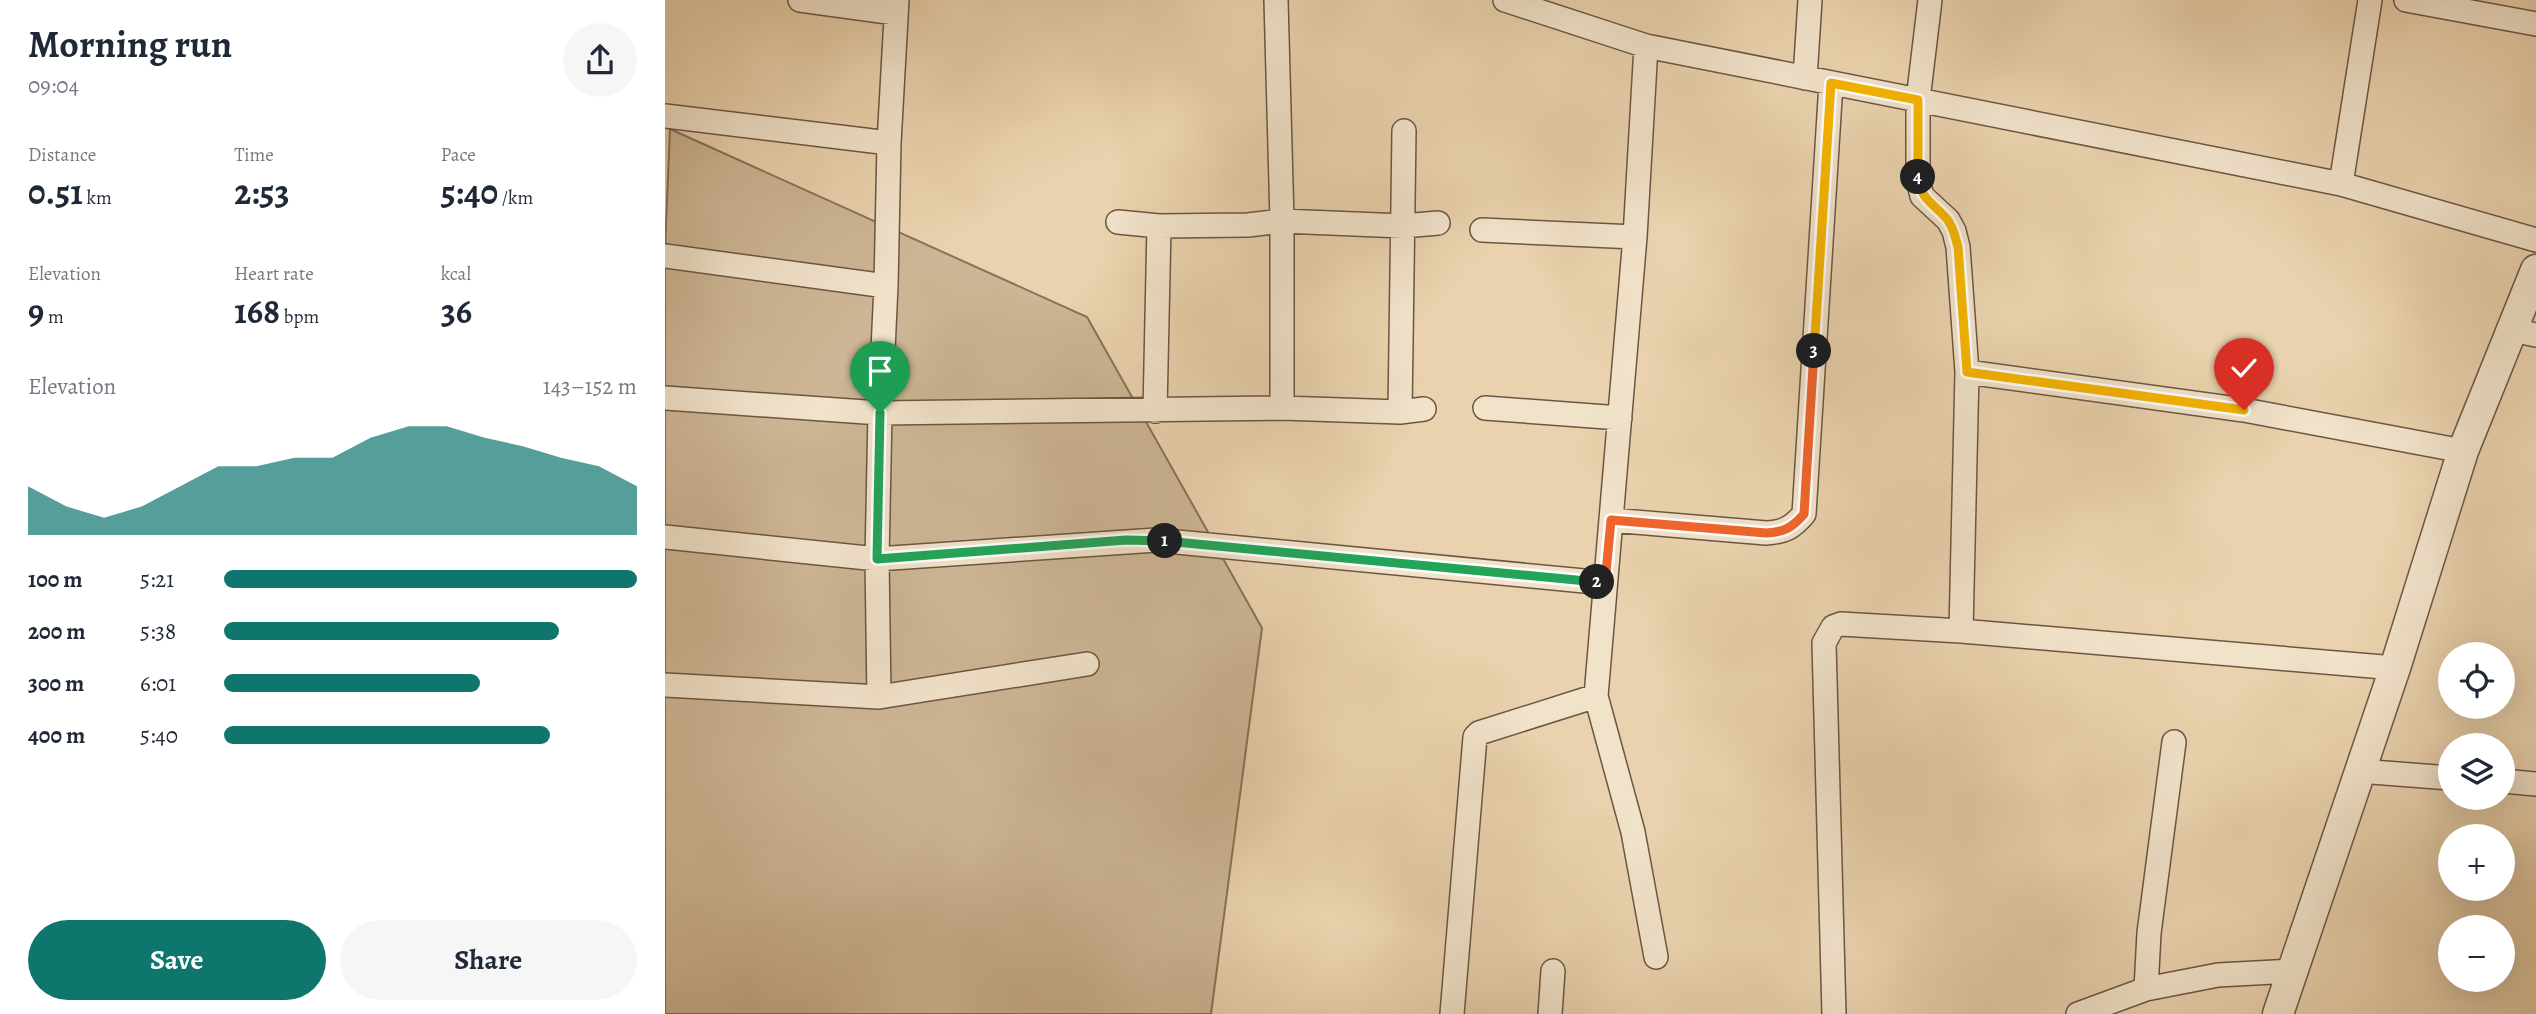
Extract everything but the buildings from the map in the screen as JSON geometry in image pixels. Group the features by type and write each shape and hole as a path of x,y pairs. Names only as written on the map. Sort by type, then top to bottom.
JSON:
{"street":[{"path":"800,0 896,6 880,413 877,559 879,697"},
{"path":"1276,0 1282,221 1282,408"},
{"path":"1505,0 1646,46 2341,184 2536,240"},
{"path":"1805,78 1810,0"},
{"path":"1930,0 1918,100 1918,180 1922,196 1948,220 1958,247 1967,372 1961,631"},
{"path":"2341,184 2370,0"},
{"path":"2406,0 2536,23"},
{"path":"1646,46 1635,237 1596,696 1633,831 1656,957"},
{"path":"1611,520 1766,533 1782,532 1793,526 1804,514 1831,83"},
{"path":"665,116 889,143"},
{"path":"1400,412 1404,131"},
{"path":"1118,222 1159,226 1248,225 1282,221 1403,226 1438,223"},
{"path":"1155,411 1159,226"},
{"path":"1482,230 1635,237"},
{"path":"665,256 885,286"},
{"path":"2278,1014 2395,668 2463,451 2524,333 2536,270"},
{"path":"1967,372 2244,410 2463,451"},
{"path":"665,398 880,413 1282,408 1400,412 1424,409"},
{"path":"1485,408 1621,418"},
{"path":"665,537 877,559 1156,540 1605,583"},
{"path":"1834,1014 1824,643 1833,627 1841,624 1961,631 2395,668"},
{"path":"665,685 879,697 1087,664"},
{"path":"1452,1014 1475,737 1479,733 1596,696"},
{"path":"2146,989 2149,933 2174,742"},
{"path":"2359,771 2438,777"},
{"path":"2515,782 2536,783"},
{"path":"1549,1014 1553,971"},
{"path":"2078,1014 2146,989 2218,975 2293,971"}],"shaded area":[{"path":"670,129 1087,317 1262,628 1211,1014 665,1014 665,249"}],"route":[{"path":"880,413 877,559 1156,540 1605,583 1611,520 1766,533 1782,532 1793,526 1804,514 1831,83 1918,100 1918,180 1922,196 1948,220 1954,231 1958,247 1967,372 2244,410"}]}
